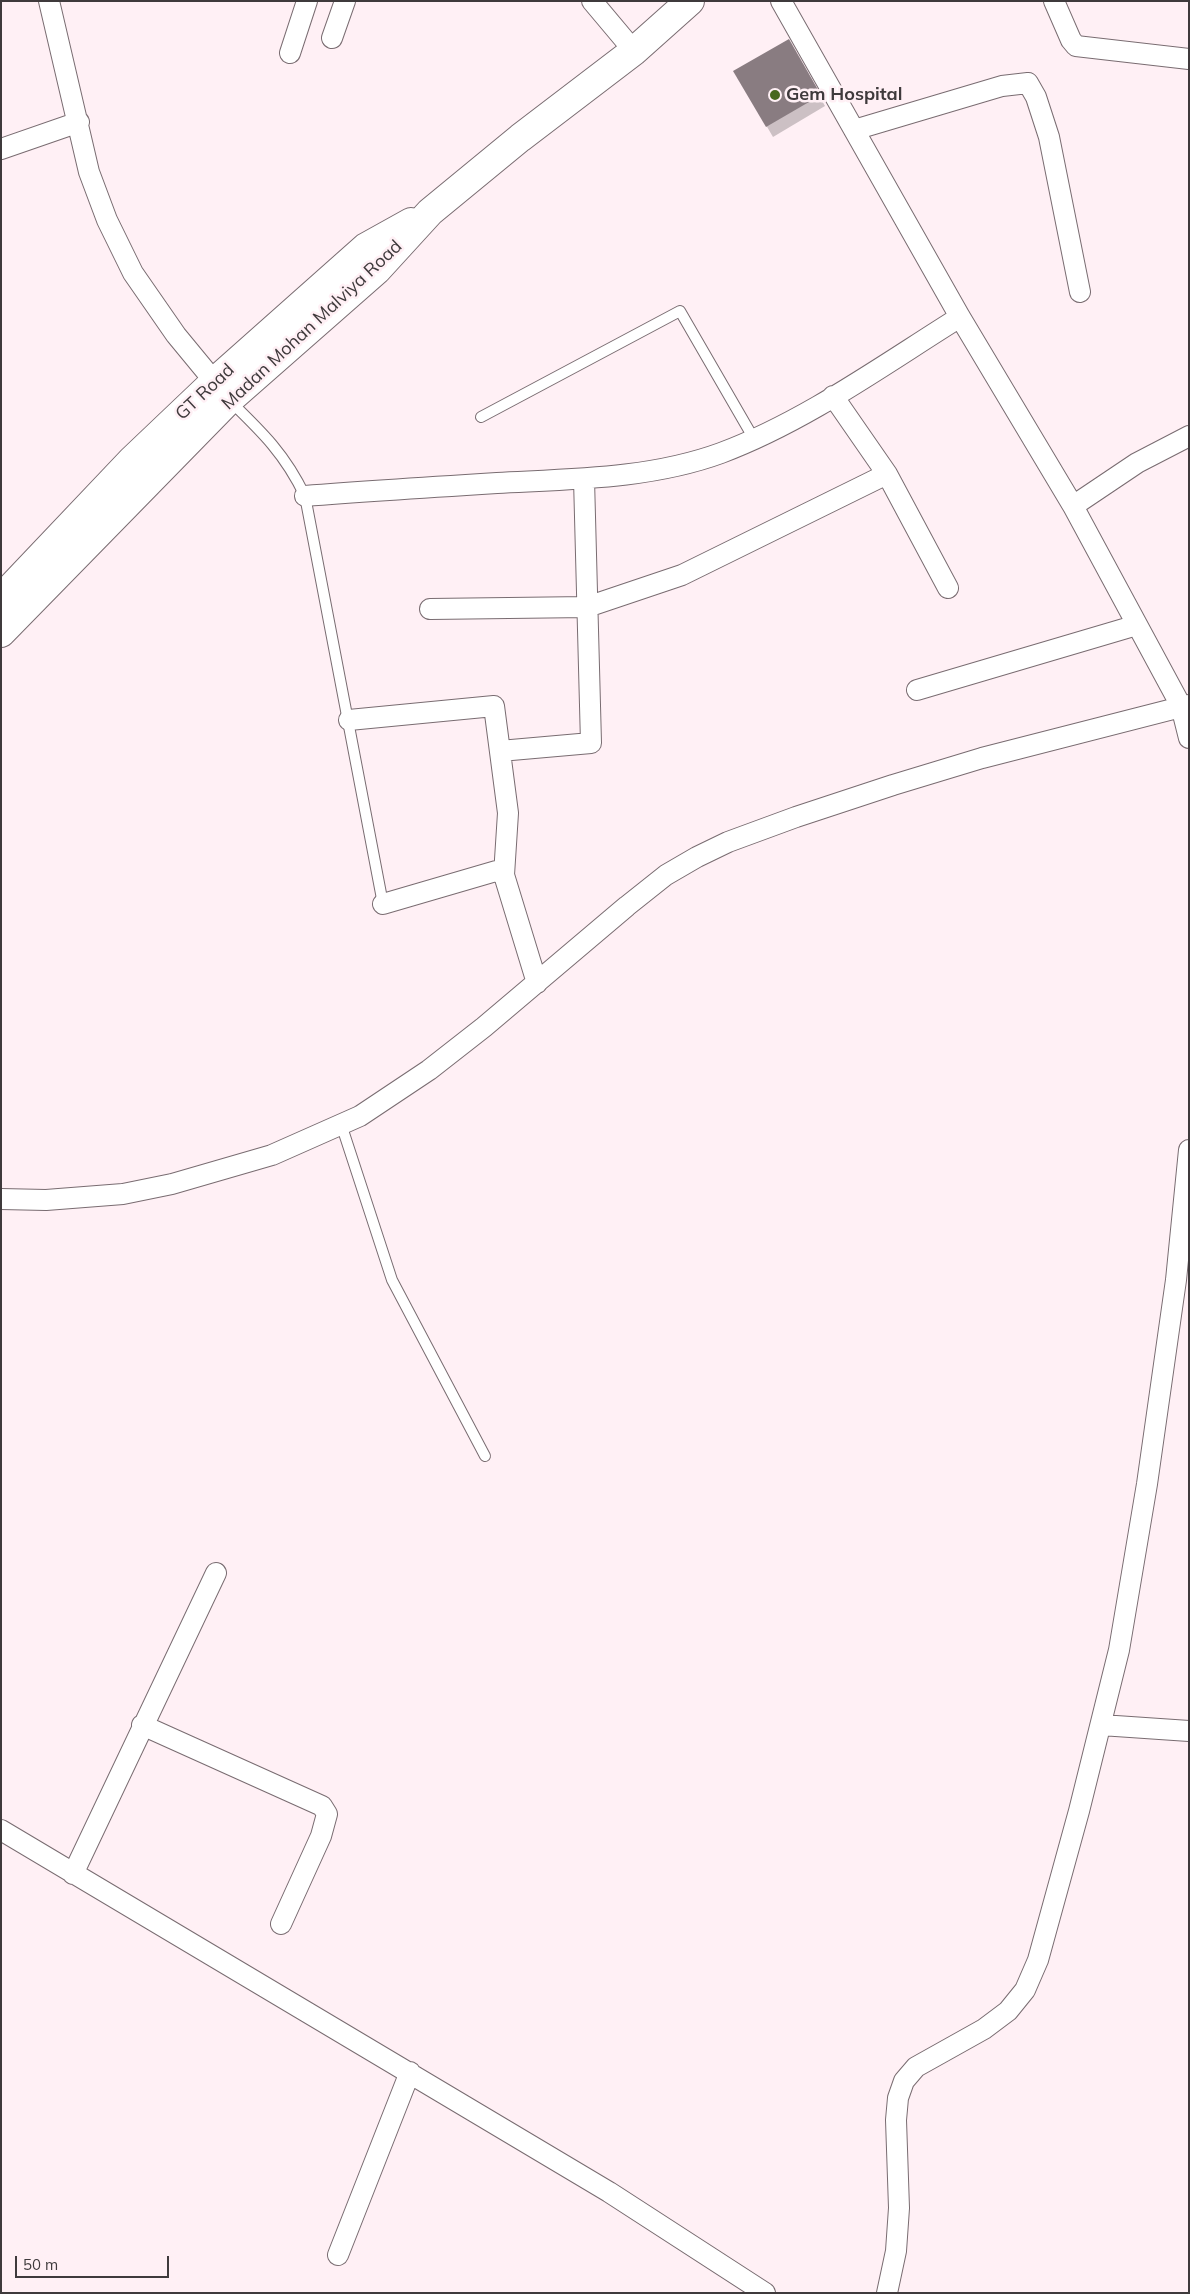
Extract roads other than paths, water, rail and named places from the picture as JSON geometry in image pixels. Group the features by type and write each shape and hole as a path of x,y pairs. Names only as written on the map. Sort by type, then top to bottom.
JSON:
{"highway":[{"name":"Madan Mohan Malviya Road","path":"1,633 222,391 377,270 430,212 520,138 634,51 690,1"},
{"name":"GT Road","path":"1,598 132,460 222,391"}],"street":[{"path":"49,1 79,122 89,172 107,220 133,273 176,335 222,391"},
{"path":"290,53 307,1"},
{"path":"332,38 345,1"},
{"path":"592,1 634,51"},
{"path":"781,1 960,317 1073,506 1137,625 1185,706 1189,738"},
{"path":"1056,2 1071,40 1076,46 1189,60"},
{"path":"854,130 1002,86 1028,83 1036,97 1049,137 1080,292"},
{"path":"1,149 79,122"},
{"path":"305,496 584,479 647,471 688,462 719,453 754,439 833,396 960,317"},
{"path":"833,396 886,474 948,588"},
{"path":"1073,506 1137,463 1189,436"},
{"path":"430,609 588,607 682,575 886,474"},
{"path":"500,750 590,743 584,479"},
{"path":"917,690 1137,625"},
{"path":"349,720 494,706 508,813 504,875 536,983"},
{"path":"1,1199 83,1199 172,1184 272,1155 341,1124 383,1102 430,1070 666,875 728,842 796,817 973,760 1185,706"},
{"path":"383,904 496,872 504,875"},
{"path":"886,2293 896,2251 899,2208 896,2120 898,2098 904,2082 916,2067 984,2029 1008,2011 1025,1990 1038,1960 1101,1725 1119,1650 1182,1280 1189,1150"},
{"path":"73,1874 142,1725 216,1573"},
{"path":"142,1725 322,1806 327,1814 323,1829 281,1924"},
{"path":"1101,1725 1189,1731"},
{"path":"1,1830 609,2192 765,2293"},
{"path":"338,2255 410,2072"}],"lane":[{"path":"481,417 680,312 754,439"},
{"path":"222,391 273,444 293,471 305,496 383,904"},
{"path":"341,1124 392,1280 485,1456"}],"place":[{"name":"Gem Hospital","path":"775,95"}]}
